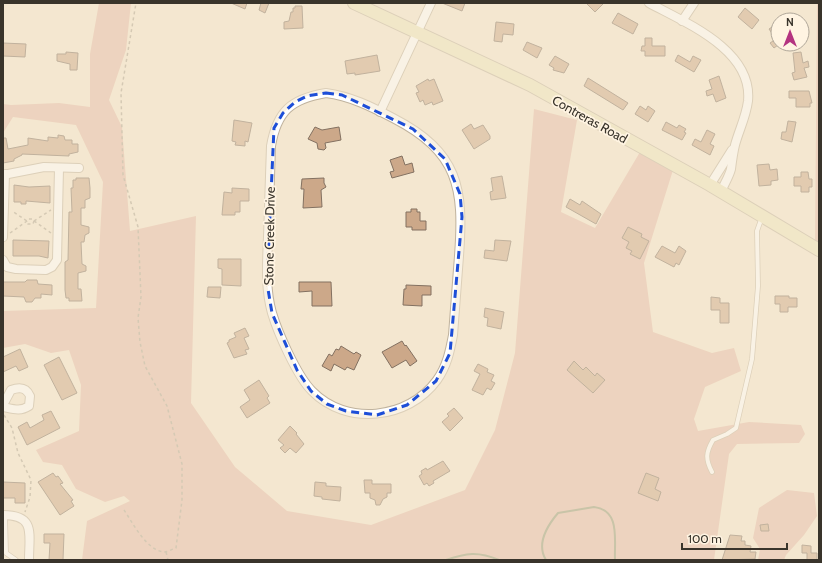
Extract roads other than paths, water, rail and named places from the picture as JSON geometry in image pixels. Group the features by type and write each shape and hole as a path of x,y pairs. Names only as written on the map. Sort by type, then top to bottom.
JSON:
{"street":[{"name":"Contreras Road","path":"354,3 530,85 710,185 819,250"},
{"path":"380,112 431,3"},
{"path":"649,3 682,21 722,46 738,62 745,80 748,99 745,118 735,146 730,171 721,192"},
{"path":"682,21 694,3"},
{"name":"Stone Creek Drive","path":"326,93 342,95 380,112 414,129 432,144 445,159 454,175 460,194 462,217 453,335 450,353 444,368 436,381 424,394 402,407 377,415 346,411 327,404 311,390 297,370 272,313 267,283 271,146 274,128 283,113 296,102 307,96 326,93"},
{"path":"710,185 735,146"},
{"path":"5,236 4,174 44,167 79,168"},
{"path":"3,260 7,266 16,269 46,270 52,267 57,260 59,168"},
{"path":"4,515 22,518 27,523 29,560"}],"lane":[{"path":"712,472 706,461 708,450 713,440 736,428 749,374 758,286 757,231 762,216"},
{"path":"4,515 6,553 16,560"}],"waterway":[{"path":"546,560 542,548 544,535 558,513 594,507 603,509 609,514 612,520 615,536 615,560"},
{"path":"446,560 472,554 485,555 499,560"},
{"path":"408,560 413,560"}]}
